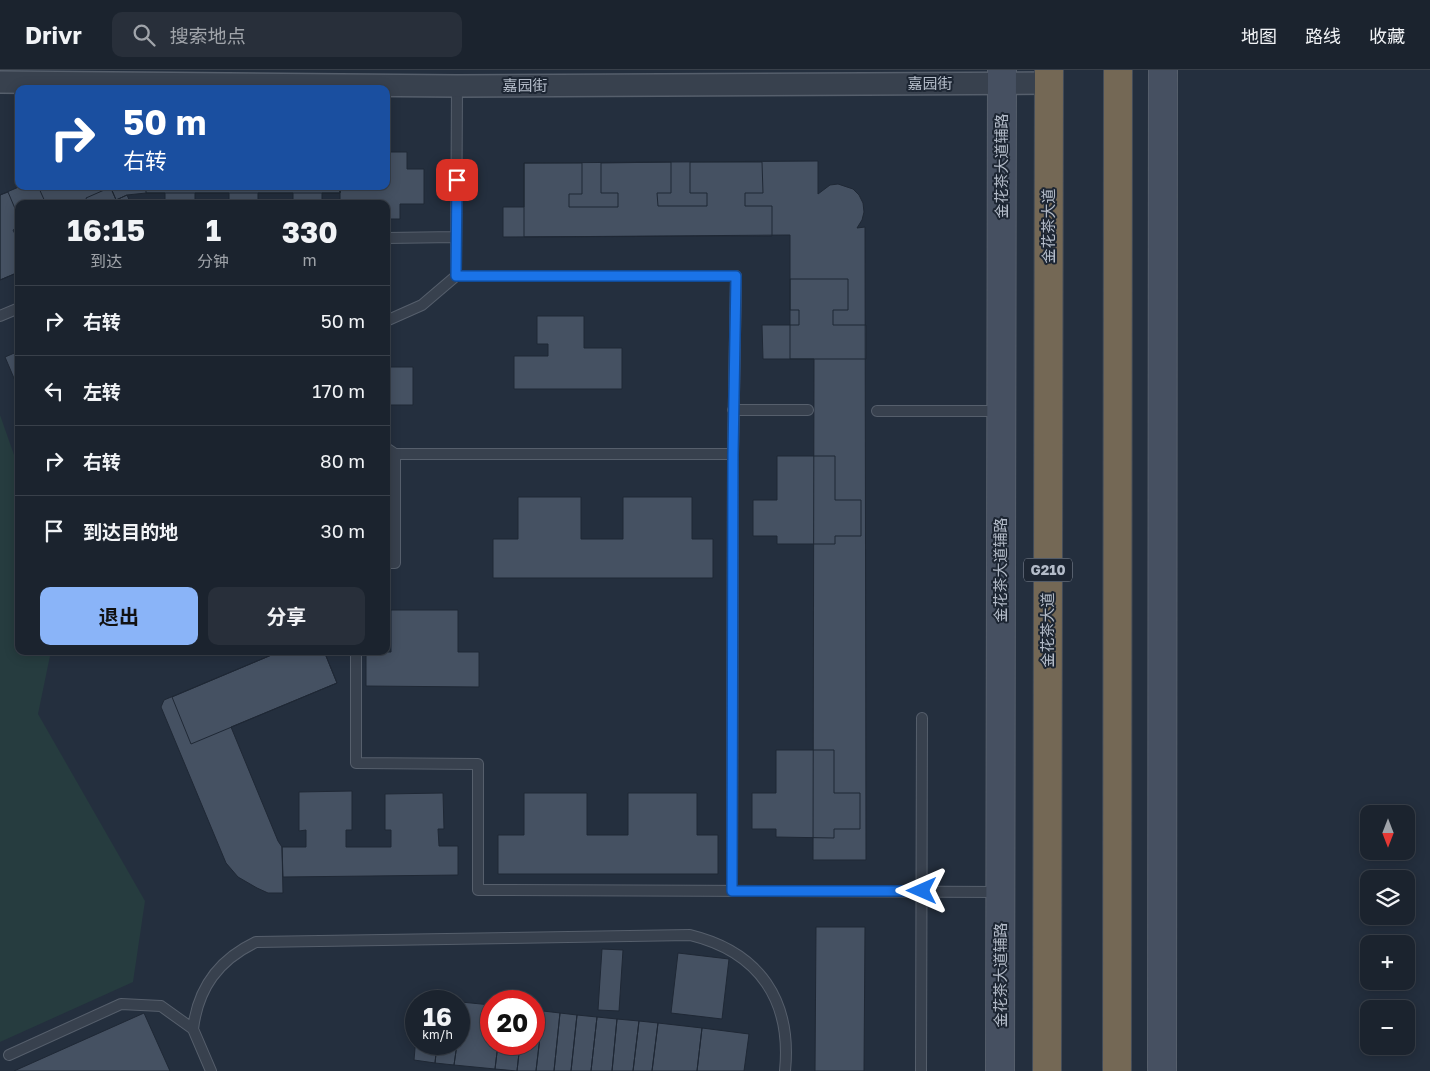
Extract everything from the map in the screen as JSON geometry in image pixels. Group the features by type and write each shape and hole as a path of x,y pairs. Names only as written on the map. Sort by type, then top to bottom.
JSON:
{"highway":[{"path":"1117,1071 1118,70"},
{"name":"金花茶大道","path":"1047,1071 1049,77"}],"street":[{"path":"1162,1071 1163,70"},
{"name":"嘉园街","path":"0,82 216,77 457,86 1049,77"},
{"name":"金花茶大道辅路","path":"1000,1071 1002,77"}],"lane":[{"path":"456,276 457,86"},
{"path":"390,238 456,237"},
{"path":"390,319 422,305 456,276 736,276 733,410 732,891"},
{"path":"0,316 15,310"},
{"path":"733,410 808,410"},
{"path":"877,411 1002,411"},
{"path":"390,451 395,454 733,454"},
{"path":"390,563 395,563 395,454"},
{"path":"356,655 356,763 478,764 478,890 1001,892"},
{"path":"921,1071 922,718"},
{"path":"192,1029 195,1012 209,980 231,957 243,948 256,942 690,934 710,939 744,959 770,987 783,1018 786,1035 785,1071"},
{"path":"9,1055 121,1004 161,1006 192,1029 210,1071"}],"green space":[{"path":"0,415 15,458 15,655 50,655 38,714 145,901 133,982 0,1042"}],"building":[{"path":"390,152 407,152 407,169 424,169 424,204 400,204 400,219 390,219 390,200 340,200 340,190 390,190"},
{"path":"818,161 818,194 830,185 838,184 853,189 863,203 864,212 857,228 865,227 866,860 813,860 814,359 790,359 790,235 524,237 524,163"},
{"path":"671,162 671,193 657,193 658,206 707,206 707,193 690,193 690,162 762,162 763,193 745,193 745,206 772,206 772,236 503,237 503,207 524,207 524,163 582,163 582,194 569,194 569,207 618,207 618,193 601,193 601,163"},
{"path":"15,189 112,190 116,200 15,200 15,274 0,280 0,195"},
{"path":"40,190 104,190 86,198 87,200 44,200"},
{"path":"112,190 340,190 340,193 146,193 127,195 116,200"},
{"path":"146,190 340,190 340,193 322,193 322,200 293,200 293,193 258,193 258,200 229,200 229,193 195,193 195,200 165,200 165,193 146,193"},
{"path":"8,192 15,209 15,229 13,230 15,234 15,274 0,280 0,195"},
{"path":"127,195 129,200 116,200"},
{"path":"790,279 848,279 848,310 833,310 833,325 866,325 866,359 763,359 762,325 799,325 799,310 790,310"},
{"path":"537,316 584,316 584,348 622,348 622,389 514,389 514,356 548,356 548,344 537,344"},
{"path":"15,353 15,381 5,357"},
{"path":"390,367 413,367 413,405 390,405"},
{"path":"777,456 835,456 835,500 861,500 861,536 835,536 835,544 777,544 777,536 753,536 753,500 777,500"},
{"path":"518,497 581,497 581,539 623,539 623,497 692,497 692,539 713,539 713,578 493,578 493,539 518,539"},
{"path":"391,610 458,610 458,652 479,652 479,687 366,686 366,655 390,655"},
{"path":"271,655 326,655 337,683 231,727 282,847 283,893 268,893 257,888 238,877 226,863 161,707 164,700"},
{"path":"272,655 326,655 337,683 191,744 172,697"},
{"path":"776,750 834,750 834,793 860,793 860,829 834,829 834,838 776,837 776,829 752,829 752,793 776,793"},
{"path":"352,791 352,830 346,830 346,847 391,847 391,830 385,830 385,794 443,793 444,829 438,829 439,846 458,846 458,875 283,877 282,847 306,847 306,830 299,831 299,792"},
{"path":"524,793 587,793 587,835 628,835 628,793 697,793 697,835 718,835 718,874 498,874 498,835 524,835"},
{"path":"816,927 865,927 864,1071 815,1071"},
{"path":"602,949 623,950 619,1011 598,1010"},
{"path":"678,953 729,959 722,1019 671,1013"},
{"path":"470,1003 480,1004 480,1055 497,1055 495,1069 454,1065 455,1055 470,1055"},
{"path":"545,1011 560,1013 554,1071 536,1071 538,1055 545,1055"},
{"path":"144,1013 170,1071 14,1071"},
{"path":"560,1013 577,1015 571,1071 554,1071"},
{"path":"577,1015 597,1017 591,1071 571,1071"},
{"path":"597,1017 617,1019 612,1071 591,1071"},
{"path":"617,1019 639,1021 633,1071 612,1071"},
{"path":"639,1021 658,1023 652,1071 633,1071"},
{"path":"658,1023 702,1028 697,1071 652,1071"},
{"path":"702,1028 749,1034 744,1071 697,1071"},
{"path":"414,1055 436,1055 435,1063 414,1060"},
{"path":"436,1055 455,1055 454,1065 435,1063"},
{"path":"497,1055 519,1055 517,1071 495,1069"},
{"path":"519,1055 538,1055 536,1071 517,1071"}],"route":[{"path":"457,180 456,276 736,276 733,410 732,891 922,891"}]}
